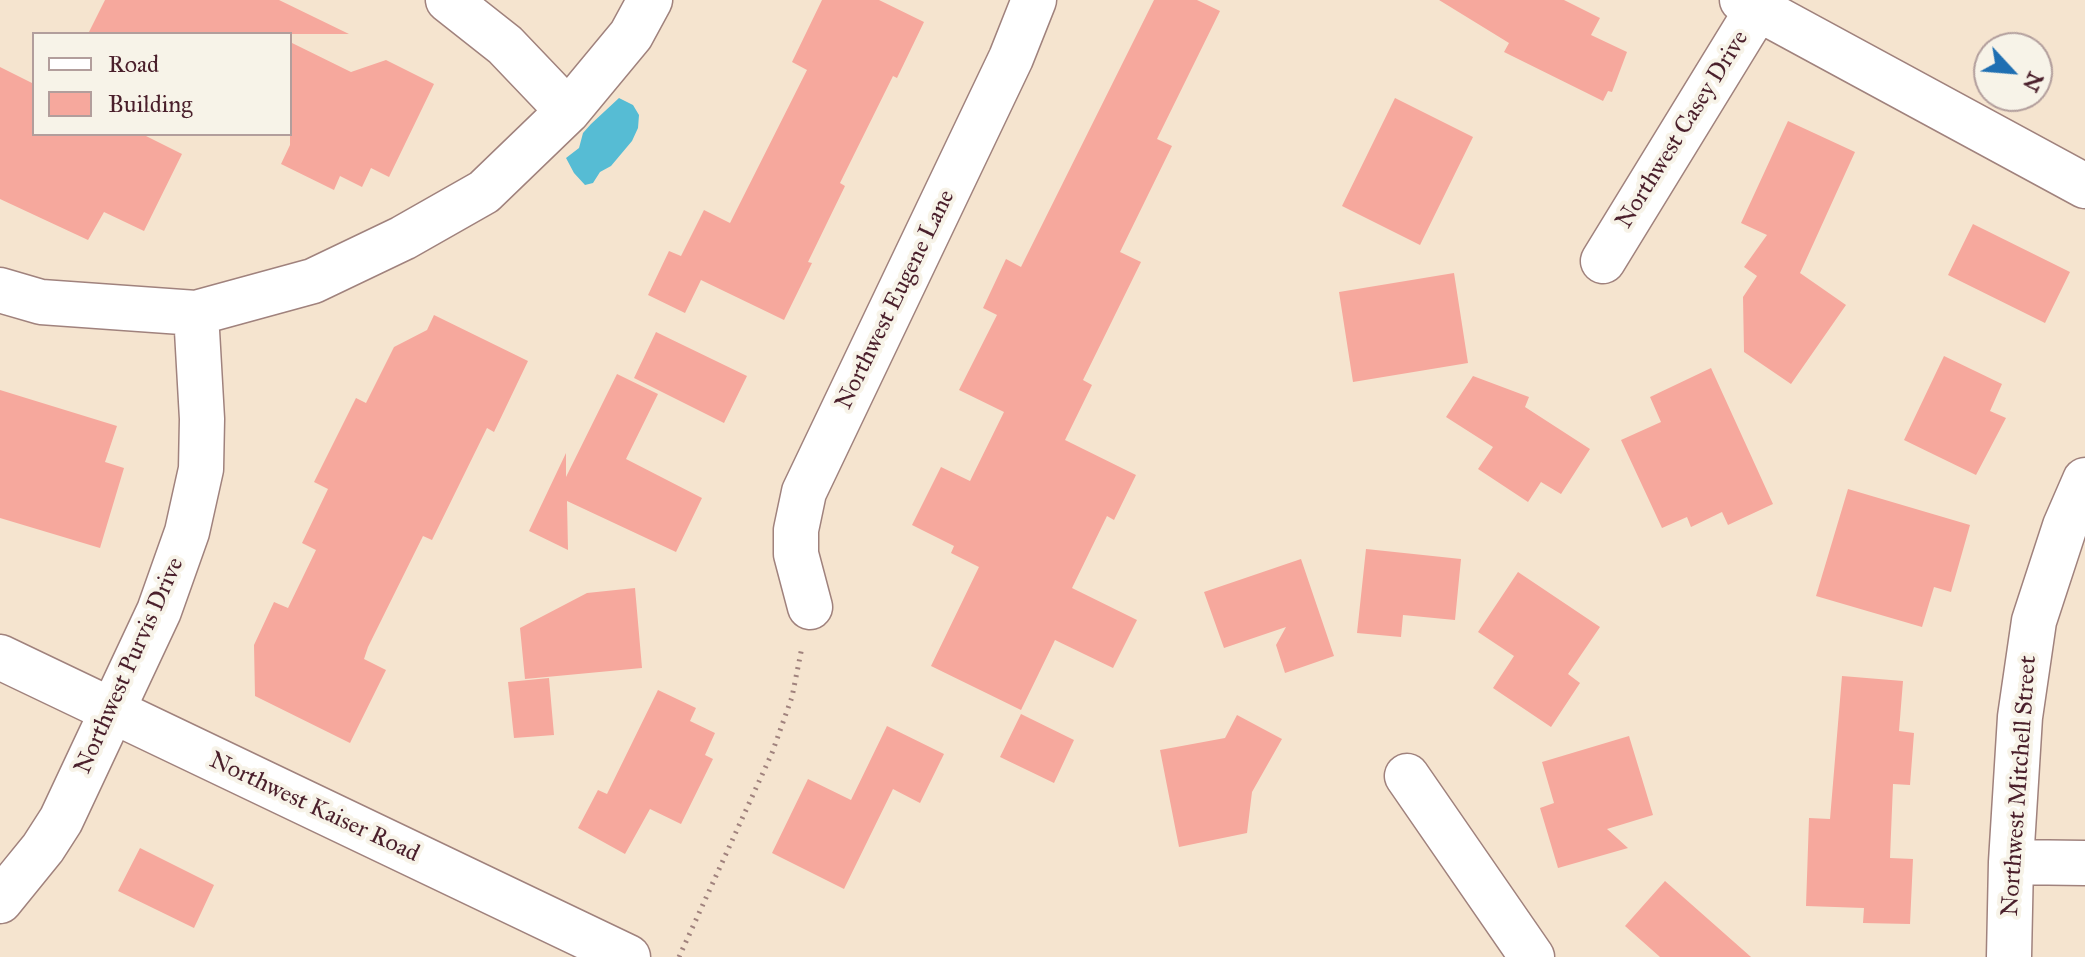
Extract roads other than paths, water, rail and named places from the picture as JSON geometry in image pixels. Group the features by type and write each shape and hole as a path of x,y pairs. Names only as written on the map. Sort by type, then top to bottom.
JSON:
{"street":[{"path":"448,0 505,45 568,111"},
{"path":"0,290 41,302 196,313 313,281 403,238 484,192 568,111 631,35 650,0"},
{"name":"Northwest Eugene Lane","path":"810,607 796,554 796,530 804,492 1011,58 1034,0"},
{"path":"1755,3 2085,186"},
{"name":"Northwest Casey Drive","path":"1603,261 1755,3"},
{"name":"Northwest Purvis Drive","path":"0,901 43,848 61,820 159,611 190,520 201,469 196,313"},
{"name":"Northwest Mitchell Street","path":"2009,957 2020,717 2034,621 2065,526 2085,480"},
{"name":"Northwest Kaiser Road","path":"0,657 628,957"},
{"path":"1407,776 1532,957"},
{"path":"2011,862 2085,863"}],"water":[{"path":"619,98 633,105 639,115 638,128 632,141 611,166 600,172 593,183 585,185 566,158 579,148 583,133"}]}
